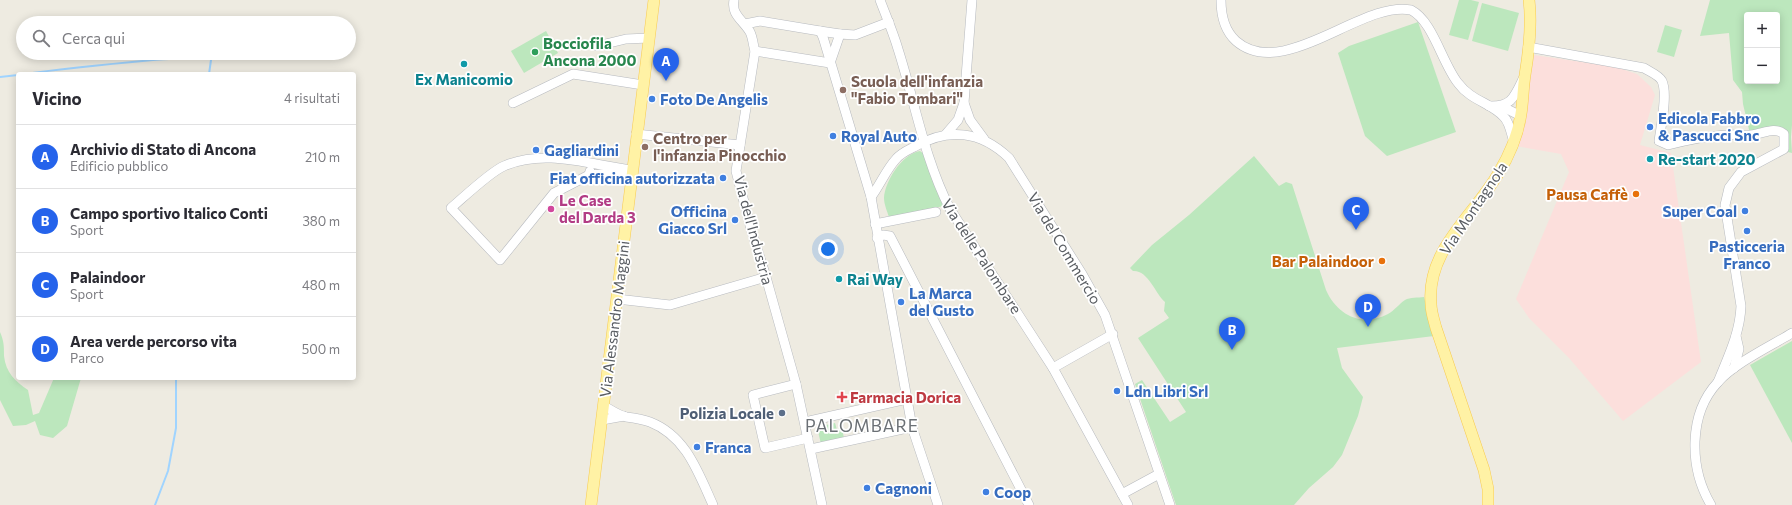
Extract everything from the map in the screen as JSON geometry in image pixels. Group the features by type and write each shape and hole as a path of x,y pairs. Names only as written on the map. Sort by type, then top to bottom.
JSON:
{"main road":[{"name":"Via Alessandro Maggini","path":"591,505 636,134 654,0"},
{"name":"Via Montagnola","path":"1488,505 1488,489 1484,470 1436,328 1431,306 1430,287 1434,268 1449,240 1498,174 1514,142 1521,116 1528,47 1529,0"}],"street":[{"path":"734,0 733,6 735,15 745,24 751,35 755,50 830,63"},
{"name":"Via delle Palombare","path":"880,0 898,50 924,141 941,192 950,209 1053,368 1128,505"},
{"path":"946,134 958,120 964,103 972,0"},
{"path":"1221,0 1223,19 1233,38 1241,45 1251,50 1271,52 1286,48 1369,10 1384,5 1399,4 1412,10 1421,17 1431,33 1449,70 1465,92 1489,106 1521,116"},
{"path":"745,24 760,21 855,35 889,22"},
{"path":"820,30 871,197 912,427 938,505"},
{"path":"830,63 840,34"},
{"path":"597,46 626,39 649,38"},
{"path":"1528,47 1644,68 1657,75 1662,81 1664,94 1659,141 1668,145 1689,140 1727,135 1750,135 1770,130 1779,130 1784,134 1784,149 1741,172 1729,188 1725,206 1742,306 1741,321 1718,382"},
{"name":"Via dell'Industria","path":"755,50 736,171 796,384 822,505"},
{"path":"513,103 573,74 643,85"},
{"path":"1502,111 1516,95 1524,77"},
{"path":"964,103 970,120 984,139"},
{"path":"1502,111 1508,122 1514,142"},
{"path":"958,120 963,134"},
{"path":"963,134 970,120"},
{"path":"636,134 740,145"},
{"name":"Via del Commercio","path":"871,197 896,159 924,141 946,134 963,134 984,139 1000,149 1009,158 1082,274 1113,334 1170,505"},
{"path":"528,158 562,158 632,174 603,174 589,176 554,193 500,260 451,208 503,166 528,158"},
{"path":"589,176 591,164"},
{"path":"875,224 936,212"},
{"path":"878,238 883,235 890,236 1029,505"},
{"path":"617,299 670,305 766,277"},
{"path":"1711,505 1699,478 1695,456 1695,437 1699,415 1708,395 1718,382 1734,368 1792,333"},
{"path":"1053,368 1113,334"},
{"path":"1734,368 1739,349 1736,336"},
{"path":"1739,349 1750,359"},
{"path":"1728,356 1734,368"},
{"path":"796,384 753,395 765,448 808,438"},
{"path":"805,422 907,399"},
{"path":"604,406 624,416 649,421 674,437 689,454 713,505"},
{"path":"602,420 624,416"},
{"path":"811,449 912,427"},
{"path":"1122,494 1159,474"}],"shaded area":[{"path":"1534,55 1615,67 1637,74 1651,87 1655,95 1640,145 1671,153 1701,362 1623,421 1569,358 1529,318 1516,299 1569,172 1561,154 1516,146 1522,132"}],"green space":[{"path":"1459,0 1479,2 1468,40 1449,35"},
{"path":"1710,0 1792,0 1792,153 1788,152 1789,146 1786,132 1750,134 1743,104 1742,92 1733,80 1729,33 1700,36"},
{"path":"1482,3 1519,13 1508,51 1472,41"},
{"path":"1418,22 1456,132 1387,156 1365,136 1338,53 1349,46"},
{"path":"1665,25 1682,30 1674,57 1657,52"},
{"name":"Bocciofila Ancona 2000","path":"546,31 558,53 524,73 511,51"},
{"path":"920,151 924,154 944,206 889,217 884,198 891,176 907,157"},
{"path":"1254,156 1279,186 1286,182 1292,184 1326,290 1337,306 1351,317 1369,320 1388,314 1407,299 1424,297 1434,336 1337,348 1342,368 1363,397 1358,416 1342,455 1333,467 1309,488 1294,505 1176,505 1135,384 1142,380 1170,422 1186,412 1138,338 1169,318 1164,311 1165,302 1151,283 1143,274 1133,271 1130,268 1152,245 1189,215"},
{"path":"0,332 4,346 5,362 9,372 15,380 28,390 33,415 39,413 53,380 80,380 67,426 53,438 40,435 35,421 26,425 13,426 0,400"},
{"path":"1792,341 1792,443 1750,365"},
{"path":"835,423 837,430 842,429 844,438 821,444 817,427"}],"waterway":[{"path":"41,72 150,60"},
{"path":"209,72 211,60"},
{"path":"0,77 16,75"},
{"path":"155,505 168,471 176,428 176,380"}],"place":[{"name":"Bocciofila Ancona 2000","path":"535,52"},
{"name":"Ex Manicomio","path":"464,64"},
{"name":"Archivio di Stato di Ancona","path":"666,81"},
{"name":"Scuola dell'infanzia \"Fabio Tombari\"","path":"843,90"},
{"name":"Foto De Angelis","path":"652,99"},
{"name":"Edicola Fabbro & Pascucci Snc","path":"1650,127"},
{"name":"Royal Auto","path":"833,136"},
{"name":"Centro per l'infanzia Pinocchio","path":"645,147"},
{"name":"Gagliardini","path":"536,150"},
{"name":"Re-start 2020","path":"1650,159"},
{"name":"Fiat officina autorizzata","path":"723,178"},
{"name":"Pausa Caffè","path":"1636,194"},
{"name":"Le Case del Darda 3","path":"551,209"},
{"name":"Super Coal","path":"1745,211"},
{"name":"Officina Giacco Srl","path":"735,220"},
{"name":"Palaindoor","path":"1356,230"},
{"name":"Pasticceria Franco","path":"1747,231"},
{"name":"Bar Palaindoor","path":"1382,261"},
{"name":"Rai Way","path":"839,279"},
{"name":"La Marca del Gusto","path":"901,302"},
{"name":"Area verde percorso vita","path":"1368,327"},
{"name":"Campo sportivo Italico Conti","path":"1232,350"},
{"name":"Ldn Libri Srl","path":"1117,391"},
{"name":"Farmacia Dorica","path":"842,397"},
{"name":"Polizia Locale","path":"782,413"},
{"name":"Franca","path":"697,447"},
{"name":"Cagnoni","path":"867,488"},
{"name":"Coop","path":"986,492"}],"district":[{"name":"PALOMBARE","path":"862,425"}]}
